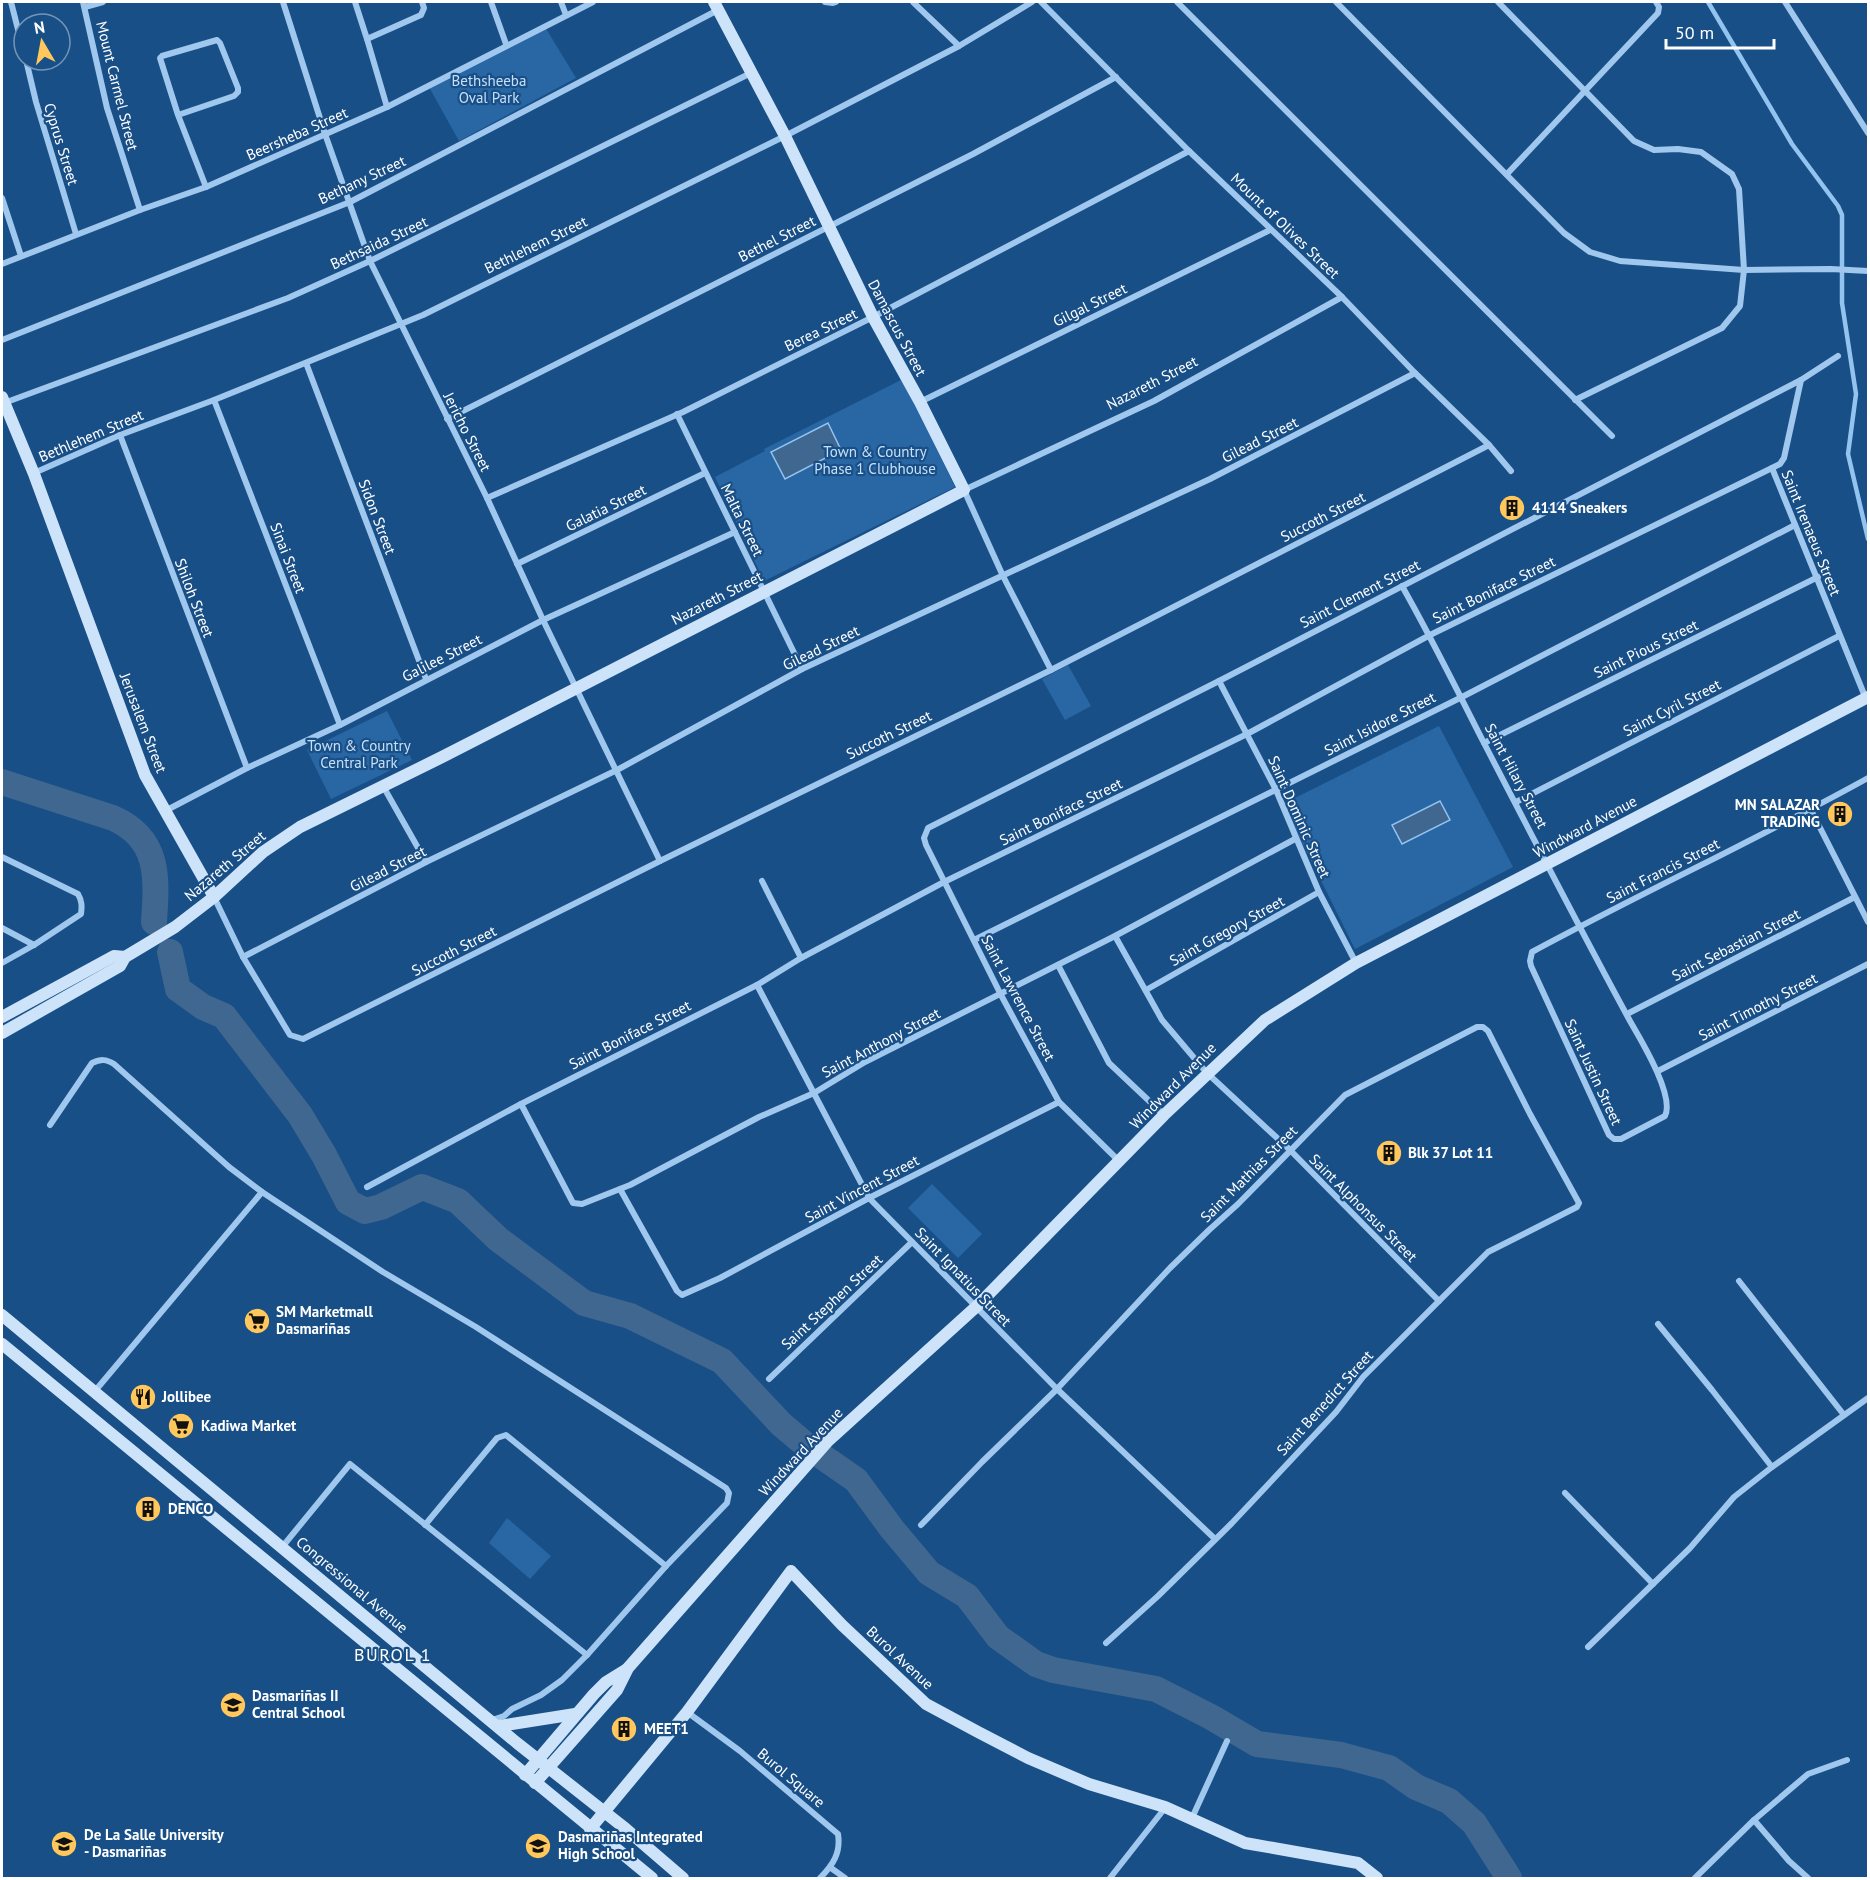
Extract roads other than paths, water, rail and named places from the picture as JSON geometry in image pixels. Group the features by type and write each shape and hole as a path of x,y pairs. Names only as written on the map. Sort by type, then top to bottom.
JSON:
{"main road":[{"name":"Damascus Street","path":"716,6 784,136 873,317 921,402 964,490"},
{"name":"Jerusalem Street","path":"3,400 34,474 146,775 164,811 214,897"},
{"name":"Nazareth Street","path":"2,1033 120,966 128,955 175,927 214,897 262,852 300,827 964,490"},
{"name":"Windward Avenue","path":"535,1784 617,1690 628,1668 828,1441 977,1306 1206,1072 1264,1020 1356,963 1867,699"},
{"name":"Nazareth Street","path":"2,1017 114,956 128,955"},
{"name":"Congressional Avenue","path":"2,1315 683,1878"},
{"path":"2,1344 652,1878"},
{"name":"Burol Avenue","path":"590,1828 687,1712 791,1571 842,1625 926,1704 1028,1758 1089,1784 1165,1807 1245,1843 1358,1863 1377,1878"},
{"name":"Windward Avenue","path":"525,1775 575,1714 606,1682 628,1668"},
{"path":"495,1723 575,1714"}],"street":[{"path":"84,4 103,2"},
{"name":"Jericho Street","path":"283,2 370,261 487,498 575,688 660,861"},
{"path":"355,2 387,107"},
{"path":"367,39 421,15 424,8 422,2"},
{"path":"491,2 506,44"},
{"path":"561,2 566,15"},
{"name":"Beersheba Street","path":"2,264 76,234 206,187 387,107 506,44 593,2"},
{"path":"825,2 836,2"},
{"path":"913,2 959,46"},
{"name":"Bethlehem Street","path":"34,474 120,435 401,325 784,136 959,46 1032,2"},
{"name":"Mount of Olives Street","path":"1041,2 1270,230 1342,297 1415,374 1489,445 1511,471"},
{"path":"1177,2 1612,436"},
{"path":"1336,2 1564,233 1590,252 1620,261 1744,270 1866,271"},
{"path":"1498,2 1634,141 1654,150 1678,149 1701,152 1732,174 1739,189 1744,270 1740,306 1722,328 1575,400"},
{"path":"1507,174 1658,13 1659,7 1656,2"},
{"path":"1785,2 1869,133"},
{"name":"Mount Carmel Street","path":"84,4 107,108 140,210"},
{"name":"Bethany Street","path":"2,340 350,202 716,6"},
{"path":"178,115 234,96 238,92 217,40 160,58 178,115 206,187"},
{"name":"Cyprus Street","path":"29,72 76,234"},
{"name":"Bethsaida Street","path":"3,400 288,298 370,261 751,73"},
{"name":"Bethel Street","path":"447,419 973,154 1116,77"},
{"name":"Berea Street","path":"487,498 677,414 873,317 1190,151"},
{"path":"2,198 21,256"},
{"name":"Gilgal Street","path":"921,402 1270,230"},
{"name":"Nazareth Street","path":"964,490 1154,401 1342,297"},
{"path":"1802,380 1838,356"},
{"name":"Sidon Street","path":"306,363 426,679"},
{"name":"Gilead Street","path":"243,957 426,862 617,770 802,669 1210,479 1415,374"},
{"name":"Saint Irenaeus Street","path":"1802,380 1784,458 1772,468 1818,577 1839,636 1867,699"},
{"name":"Saint Clement Street","path":"928,828 1219,681 1802,380"},
{"name":"Sinai Street","path":"213,400 340,725"},
{"name":"Malta Street","path":"677,414 802,669"},
{"name":"Shiloh Street","path":"120,435 247,768"},
{"name":"Succoth Street","path":"297,1038 303,1039 314,1035 660,861 1051,670 1489,445"},
{"name":"Saint Boniface Street","path":"367,1187 521,1104 757,985 801,958 944,882 1247,734 1430,634 1772,468"},
{"name":"Galatia Street","path":"517,564 705,472"},
{"name":"Damascus Street","path":"964,490 1003,576 1051,670"},
{"name":"Saint Isidore Street","path":"974,940 1462,697 1795,525"},
{"name":"Galilee Street","path":"164,811 247,768 340,725 543,620 735,532"},
{"name":"Saint Pious Street","path":"1484,743 1818,577"},
{"name":"Saint Hilary Street","path":"1402,586 1430,634 1484,743 1658,1071 1668,1107"},
{"name":"Saint Cyril Street","path":"1516,802 1839,636"},
{"name":"Saint Dominic Street","path":"1219,681 1276,790 1319,892 1356,963"},
{"name":"Saint Francis Street","path":"1532,952 1811,810 1869,778"},
{"path":"383,786 426,862"},
{"path":"1811,810 1869,922"},
{"name":"Saint Lawrence Street","path":"928,828 924,838 926,845 1001,995 1059,1102 1120,1161"},
{"name":"Saint Anthony Street","path":"521,1104 573,1203 582,1204 620,1189 759,1116 814,1093 865,1062 1115,936 1295,839"},
{"path":"2,857 78,894 81,899 81,914 2,963"},
{"path":"762,881 801,958"},
{"name":"Saint Gregory Street","path":"1146,990 1319,892"},
{"name":"Jerusalem Street","path":"214,897 243,957 290,1035 297,1038"},
{"name":"Saint Sebastian Street","path":"1627,1014 1855,897"},
{"path":"2,928 34,945"},
{"name":"Saint Alphonsus Street","path":"1115,936 1162,1020 1206,1072 1290,1150 1439,1301"},
{"name":"Saint Justin Street","path":"1532,952 1531,966 1609,1135 1614,1139 1621,1139 1665,1116 1668,1107"},
{"name":"Saint Timothy Street","path":"1658,1071 1869,964"},
{"path":"1058,965 1109,1063 1164,1115"},
{"name":"Saint Ignatius Street","path":"757,985 869,1198 1057,1389 1215,1539"},
{"name":"Saint Mathias Street","path":"921,1525 1057,1389 1170,1268 1239,1204 1345,1095 1477,1027 1483,1027 1488,1031 1579,1203"},
{"path":"50,1125 92,1063 99,1059 107,1060 229,1167 262,1192 383,1272 476,1327 726,1488 729,1493 728,1503 666,1566 587,1655 562,1680 541,1695 512,1709 495,1723"},
{"name":"Saint Vincent Street","path":"620,1189 677,1291 682,1295 1059,1102"},
{"path":"95,1391 262,1192"},
{"name":"Saint Benedict Street","path":"1106,1644 1215,1539 1336,1412 1363,1377 1488,1252 1531,1229 1573,1211 1579,1203"},
{"name":"Saint Stephen Street","path":"769,1379 912,1242"},
{"path":"1739,1281 1844,1415"},
{"path":"1658,1324 1772,1467"},
{"path":"1588,1647 1690,1548 1726,1505 1772,1467 1869,1398"},
{"path":"425,1525 496,1438 506,1435 666,1566"},
{"path":"283,1546 350,1464 587,1655"},
{"path":"1565,1493 1653,1584"},
{"name":"Burol Square","path":"687,1712 740,1750 838,1834 837,1856 831,1868"},
{"path":"1191,1818 1227,1741"},
{"path":"1695,1878 1754,1820 1808,1774 1847,1760"},
{"path":"1110,1878 1165,1807"},
{"path":"1754,1820 1789,1861 1808,1878"},
{"path":"820,1878 831,1868 845,1878"}],"waterway":[{"path":"1708,2 1792,144 1838,206 1842,215 1842,303 1856,394 1848,454 1868,539"},
{"path":"2,782 113,818 140,837 147,848 155,875 154,922"},
{"path":"170,952 178,989 203,1007 224,1016 300,1115 348,1202 365,1211 381,1207 422,1187 458,1201 498,1239 584,1303 630,1316 722,1361 781,1424 807,1446 856,1480 892,1529 929,1573 967,1596 998,1637 1036,1664 1053,1670 1156,1689 1257,1744 1341,1755 1389,1768 1416,1787 1449,1801 1474,1823 1509,1878"}],"place":[{"name":"4114 Sneakers","path":"1512,508"},
{"name":"MN SALAZAR TRADING","path":"1840,814"},
{"name":"Blk 37 Lot 11","path":"1389,1153"},
{"name":"SM Marketmall Dasmariñas","path":"257,1321"},
{"name":"Jollibee","path":"143,1397"},
{"name":"Kadiwa Market","path":"181,1426"},
{"name":"DENCO","path":"148,1509"},
{"name":"Dasmariñas II Central School","path":"233,1705"},
{"name":"MEET1","path":"624,1729"},
{"name":"De La Salle University - Dasmariñas","path":"64,1844"},
{"name":"Dasmariñas Integrated High School","path":"538,1846"}],"district":[{"name":"BUROL 1","path":"393,1655"}],"park label":[{"name":"Bethsheeba Oval Park","path":"489,90"},
{"name":"Town & Country Phase 1 Clubhouse","path":"875,460"},
{"name":"Town & Country Central Park","path":"359,754"}]}
